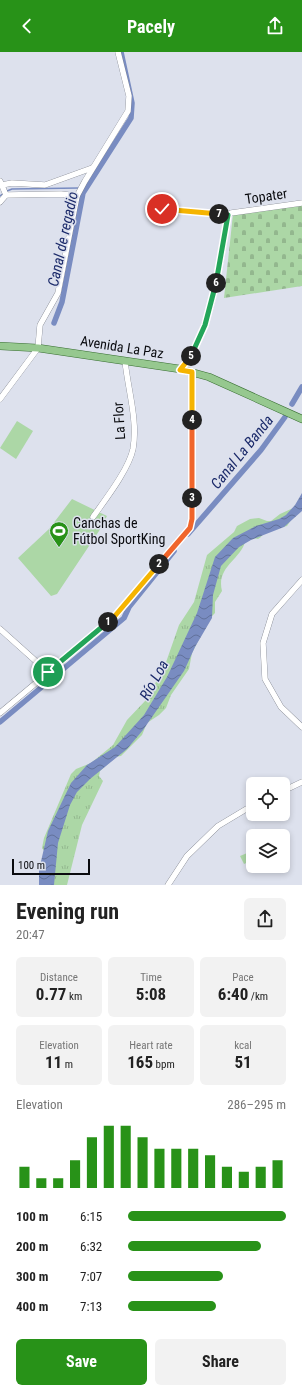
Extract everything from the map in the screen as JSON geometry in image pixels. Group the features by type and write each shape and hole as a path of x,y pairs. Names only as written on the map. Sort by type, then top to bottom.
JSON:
{"main road":[{"name":"Avenida La Paz","path":"0,346 38,348 192,372 232,386 302,419"}],"street":[{"path":"0,399 38,348 40,325 58,293 78,196 92,168 128,111 129,96 118,52"},
{"path":"6,195 1,183 45,185 92,168"},
{"path":"0,202 6,195 61,194 78,196"},
{"name":"Topater","path":"162,209 228,215 302,203"},
{"path":"180,370 193,353 205,325 215,287 228,215"},
{"name":"La Flor","path":"93,517 111,491 133,450 134,428 125,361"},
{"path":"0,713 114,617 190,528 192,519 192,372"},
{"path":"302,580 272,614 263,642 265,679 281,707 302,727"},
{"path":"0,629 48,672"},
{"path":"290,788 302,782"},
{"path":"168,885 187,856 218,826 246,809"}],"green space":[{"path":"302,205 302,286 224,298 233,214"},
{"path":"17,421 33,431 16,459 0,448"},
{"name":"Canchas de Fútbol SportKing","path":"72,499 107,516 99,531 57,594 51,596 18,558 49,529"},
{"path":"302,504 287,526 263,532 261,537 258,539 252,538 245,542 238,554 229,564 222,576 222,591 215,602 215,613 209,619 192,653 189,669 171,695 166,708 147,723 142,735 121,756 115,757 100,771 99,776 103,781 82,825 67,885 39,885 45,852 42,848 44,838 71,774 76,769 91,763 113,745 127,720 145,701 164,668 179,625 194,602 207,555 234,532 237,526 250,519 259,518 271,521 280,514"},
{"path":"246,854 246,863 244,864 240,856"}],"water":[{"path":"302,493 302,511 284,527 251,540 239,547 221,566 213,595 212,618 195,647 184,671 143,730 127,749 90,779 77,792 70,805 58,843 54,885 39,885 39,870 48,831 71,783 87,765 115,747 144,715 167,677 197,613 215,557 233,538 256,526 279,519 286,515 295,505"}],"waterway":[{"name":"Canal de regadio","path":"54,323 62,302 83,193 131,118 132,103 121,52"},
{"path":"7,191 12,189 79,188"},
{"path":"0,196 4,193"},
{"path":"292,404 302,387"},
{"name":"Canal La Banda","path":"188,534 261,450 285,417"},
{"name":"Canal La Banda","path":"0,722 124,618 129,607 174,551"}],"place":[{"name":"Canchas de Fútbol SportKing","path":"59,548"}],"route":[{"path":"48,672 114,617 190,528 192,519 192,372 180,370 193,353 205,325 215,287 228,215 162,209"}],"water label":[{"name":"Río Loa","path":"154,680"}]}
